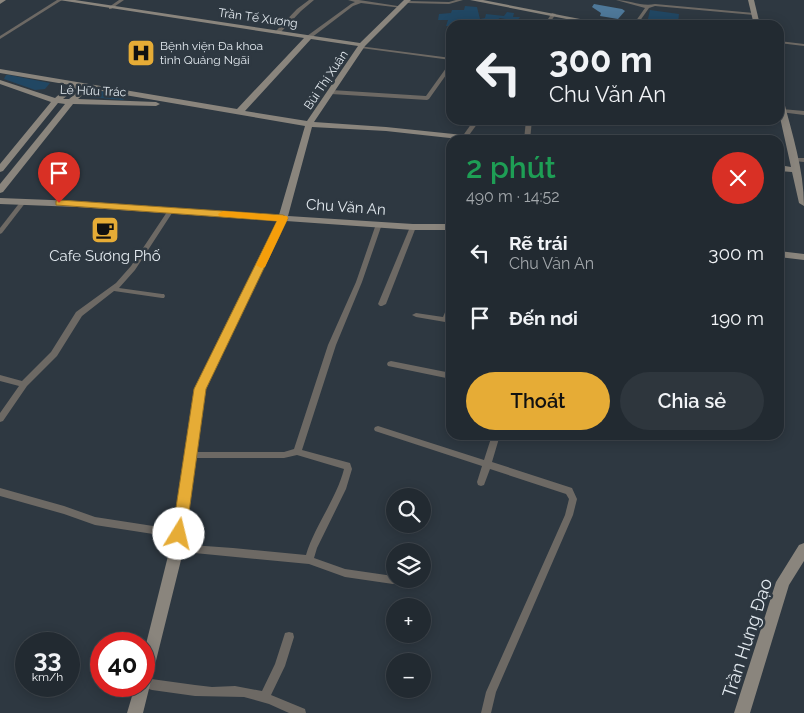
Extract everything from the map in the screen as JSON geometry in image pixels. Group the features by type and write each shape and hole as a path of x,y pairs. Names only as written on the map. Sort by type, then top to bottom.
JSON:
{"street":[{"name":"Trần Tế Xương","path":"61,0 362,46"},
{"path":"0,38 61,0"},
{"path":"110,8 122,0"},
{"path":"278,32 299,10 312,0"},
{"path":"350,0 359,2 405,3 449,3 461,0"},
{"path":"473,0 554,14 577,20"},
{"path":"618,0 648,7"},
{"path":"751,0 756,20"},
{"path":"238,113 309,37 359,2"},
{"name":"Bùi Thị Xuân","path":"155,636 177,548 200,389 283,218 309,124 362,46 405,3"},
{"path":"639,20 648,7 655,3 754,14"},
{"path":"550,20 554,14"},
{"path":"784,43 804,45"},
{"path":"362,46 446,58"},
{"name":"Lê Hữu Trác","path":"0,71 309,124 446,135"},
{"path":"331,92 427,98 446,72"},
{"name":"Lê Hữu Trác","path":"0,82 56,101 69,103 188,104"},
{"path":"0,169 56,101 76,84"},
{"path":"0,190 69,103 89,86"},
{"path":"784,111 804,113"},
{"path":"784,119 804,200"},
{"path":"794,160 804,160"},
{"path":"784,169 797,170"},
{"name":"Chu Văn An","path":"0,201 171,210 413,227 446,227"},
{"path":"0,232 23,202"},
{"path":"0,419 24,384 54,354 79,314 113,289 133,268 171,210"},
{"path":"297,452 327,358 359,282 379,224"},
{"path":"382,304 413,227"},
{"path":"784,255 804,257"},
{"path":"113,289 162,296"},
{"path":"416,314 446,320"},
{"path":"390,364 446,375"},
{"path":"0,378 24,384"},
{"path":"378,429 570,491 573,499 569,515 491,692 486,713"},
{"path":"481,482 494,440"},
{"path":"191,455 284,456 297,452 346,466 348,468 342,489 313,547 309,560"},
{"path":"0,492 103,523 179,534"},
{"path":"177,548 309,560 344,573 386,579"},
{"name":"Trần Hưng Đạo","path":"742,713 783,582 804,549"},
{"path":"264,698 280,666 289,637"},
{"path":"155,685 214,692 235,691 264,698 301,713"},
{"name":"Bùi Thị Xuân","path":"135,713 139,697"}],"shaded area":[{"path":"594,4 625,11 618,19 600,16 601,13 592,7"},
{"path":"465,6 477,7 480,19 485,18 486,14 504,16 507,12 514,13 513,17 520,17 518,20 500,18 497,20 438,20 439,14 451,13 452,10 464,10"},
{"path":"650,10 679,14 678,20 648,19"},
{"path":"6,75 50,83 45,89 35,90 4,79"},
{"path":"96,90 127,96 123,100 89,97"}],"slow traffic":[{"path":"223,214 283,218 261,265"}],"place":[{"name":"Bệnh viện Đa khoa tỉnh Quảng Ngãi","path":"141,53"},
{"name":"Cafe Sương Phố","path":"105,230"}],"route":[{"path":"59,203 283,218 200,389 179,534"}]}
